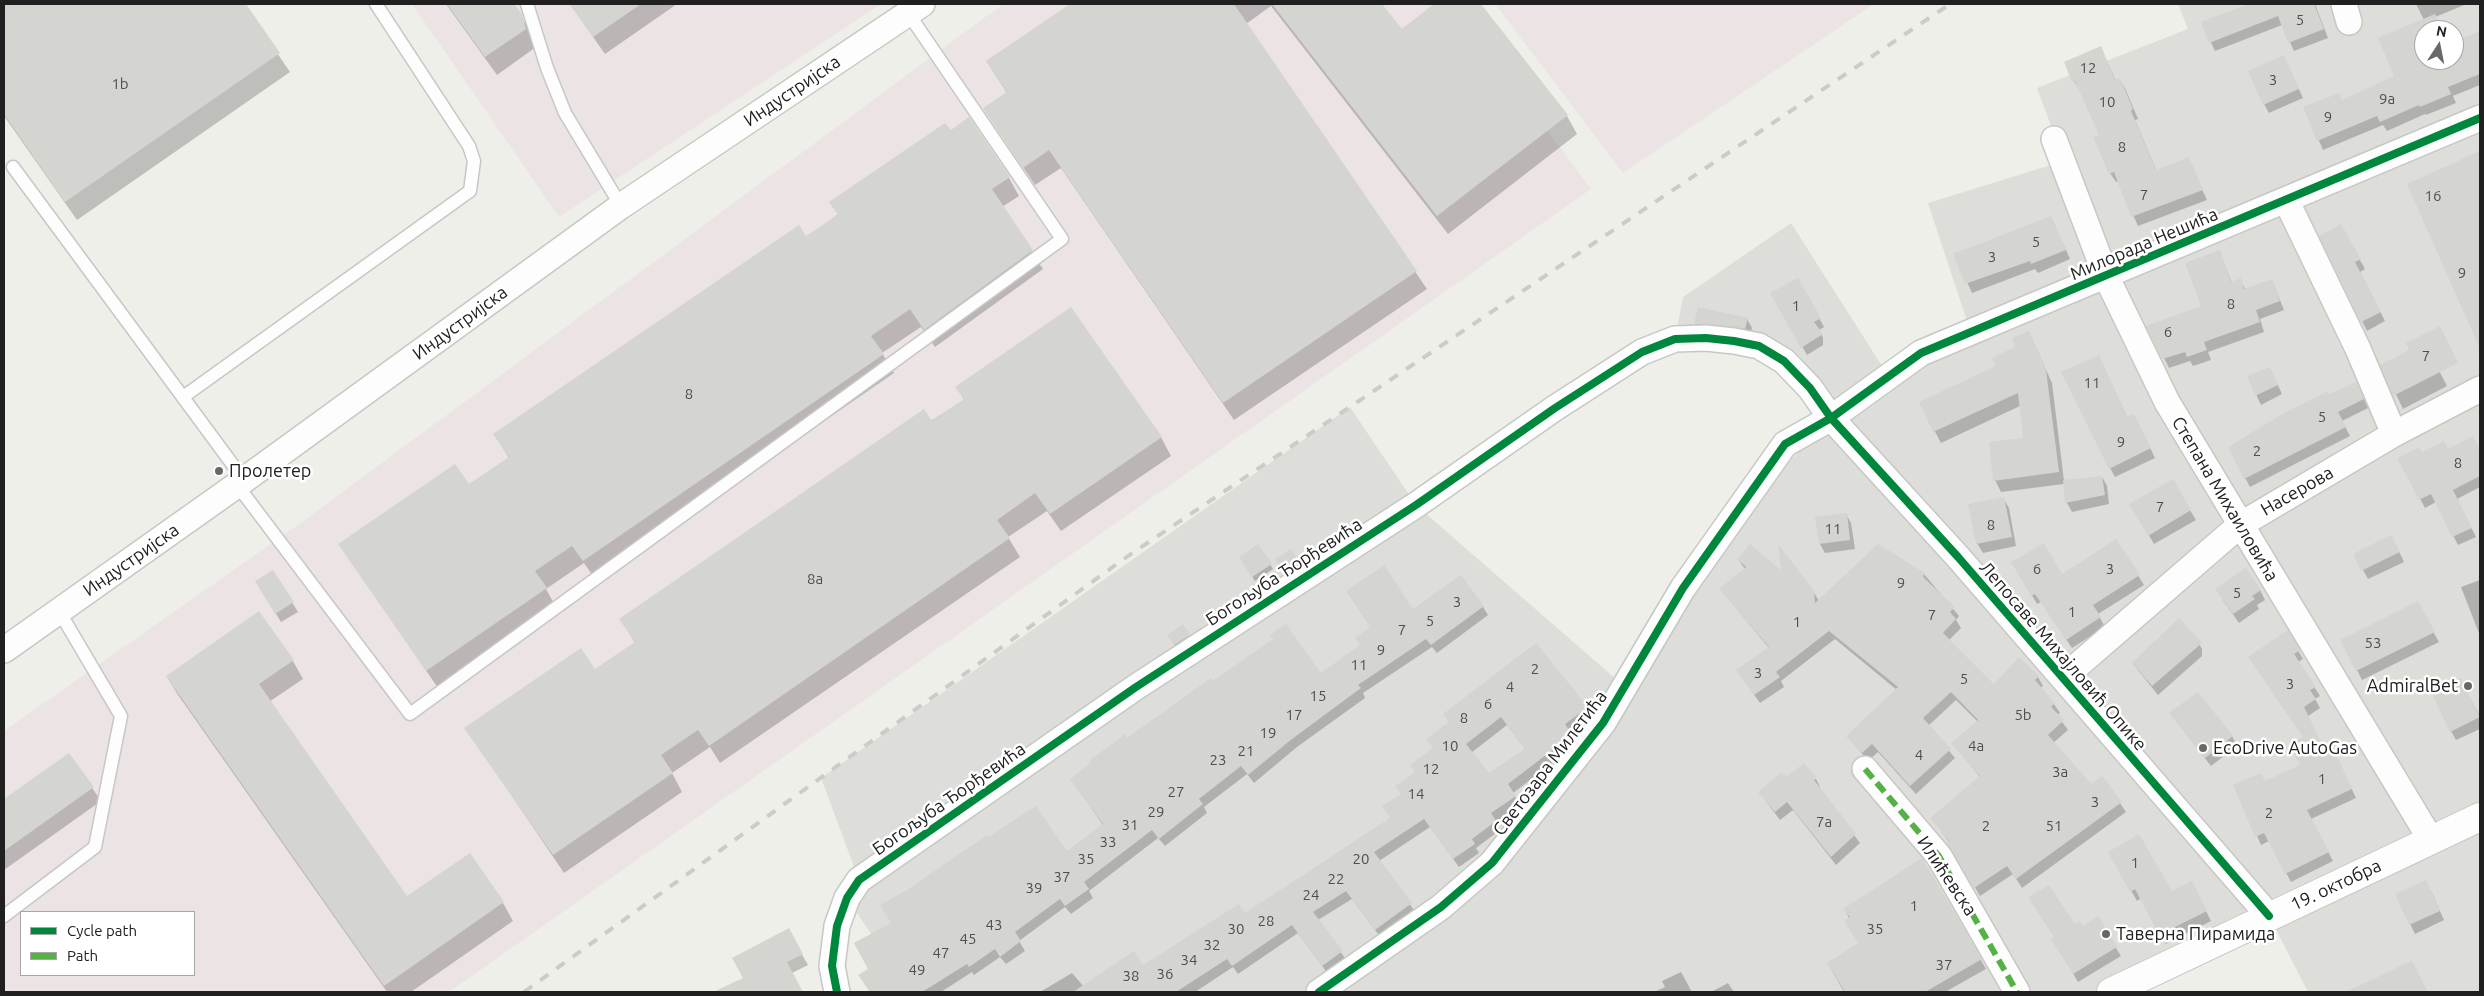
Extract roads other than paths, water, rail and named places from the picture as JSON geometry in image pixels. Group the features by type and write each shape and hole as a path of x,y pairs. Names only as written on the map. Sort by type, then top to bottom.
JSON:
{"street":[{"name":"Индустријска","path":"4,650 241,483 622,206 915,9"},
{"name":"Милорада Нешића","path":"1831,418 1921,353 2480,118"},
{"name":"Степана Михаиловића","path":"2054,139 2106,276 2167,402 2430,840"},
{"path":"2286,200 2358,349 2394,434"},
{"name":"Богољуба Ђорђевића","path":"837,992 832,966 837,926 847,898 859,880 1136,687 1416,505 1555,408 1642,352 1675,339 1706,338 1759,346 1784,361 1810,388 1831,418"},
{"name":"Насерова","path":"2063,678 2240,525 2394,434 2480,388"},
{"name":"Лепосаве Михајловић Опике","path":"1831,418 2063,678 2269,916"},
{"name":"Светозара Милетића","path":"1319,992 1441,906 1492,863 1604,723 1683,588 1785,444 1831,418"},
{"name":"Илићевска","path":"1865,769 1939,856 2017,992"},
{"name":"19. октобра","path":"2111,992 2480,818"}],"lane":[{"path":"183,397 470,191 474,176 474,160 469,146 376,4"},
{"path":"527,4 547,68 565,113 622,206"},
{"path":"13,167 183,397 241,483 410,714 1062,239 915,9"},
{"path":"4,916 95,847 121,716 59,611"}],"railway":[{"path":"524,992 1128,556 1950,4"}],"place":[{"name":"Пролетер","path":"219,471"},
{"name":"AdmiralBet","path":"2468,686"},
{"name":"EcoDrive AutoGas","path":"2203,748"},
{"name":"Таверна Пирамида","path":"2106,934"}]}
